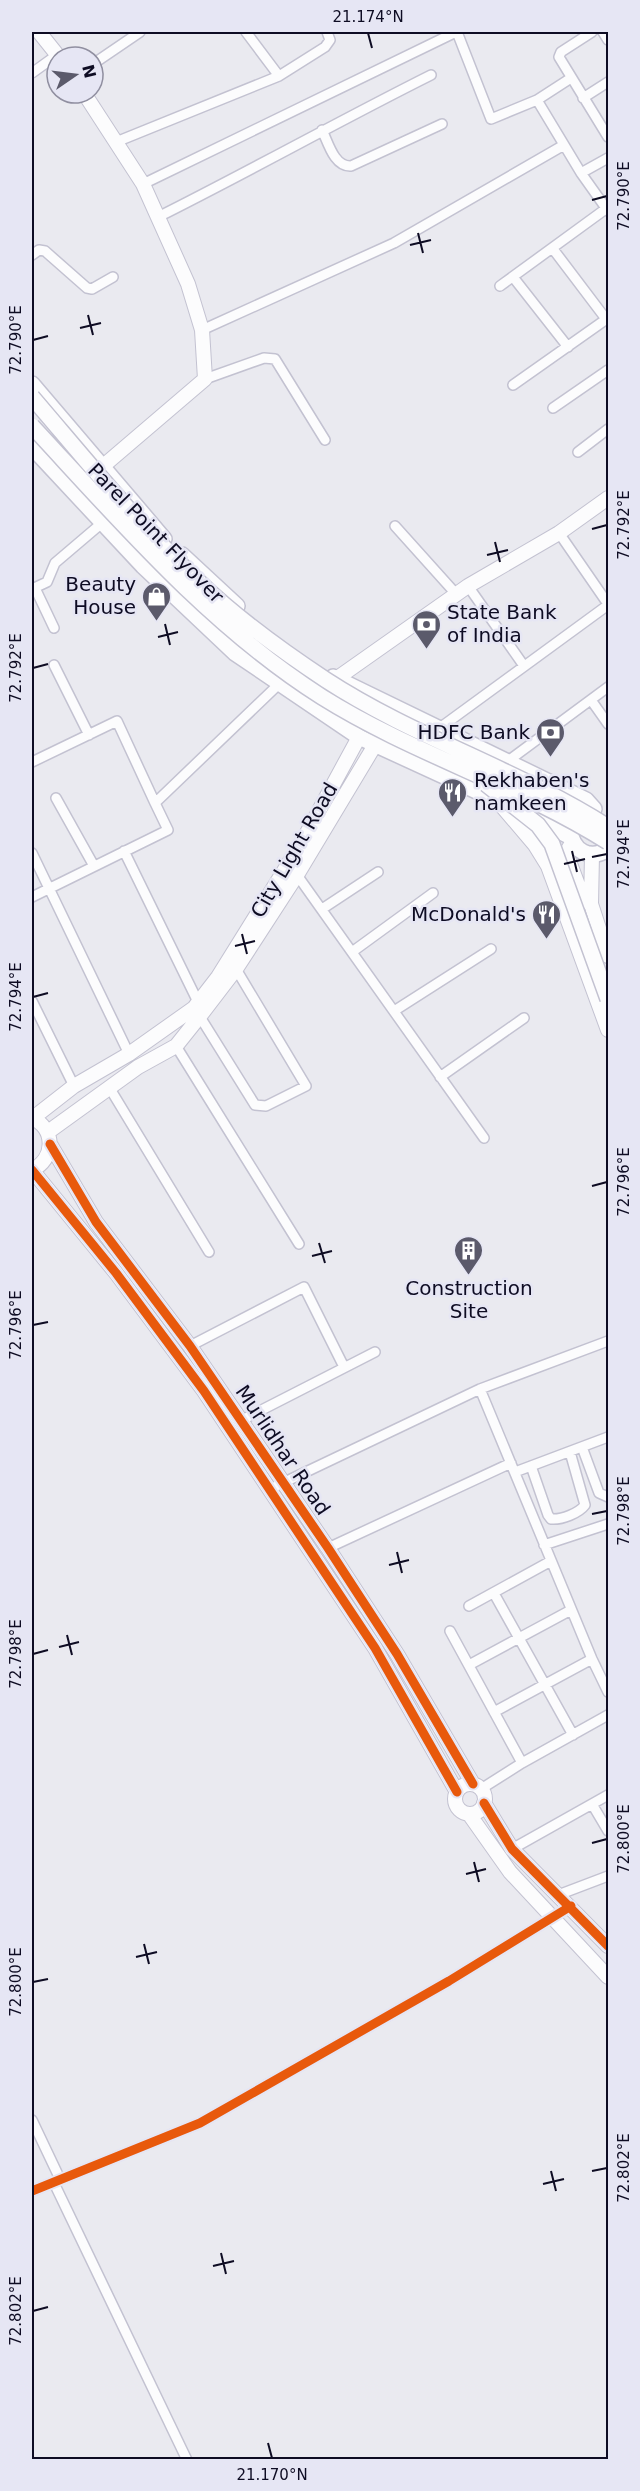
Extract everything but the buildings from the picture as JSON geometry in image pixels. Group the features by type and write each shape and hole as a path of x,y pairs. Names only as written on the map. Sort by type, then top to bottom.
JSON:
{"main road":[{"path":"32,384 167,542 233,603 279,640 336,679 437,730 501,758 586,800 601,812"},
{"name":"Parel Point Flyover","path":"32,398 157,540 200,583 247,624 327,681 377,709 575,806 609,827"},
{"name":"Parel Point Flyover","path":"32,426 153,556 265,656 322,697 567,816 609,842"},
{"path":"32,447 143,566 235,653 359,737 495,799 572,839"},
{"path":"465,768 538,825 552,844 609,999"},
{"path":"601,812 576,816 570,830 572,839 579,850 598,853 609,867"}],"street":[{"path":"39,32 49,45"},
{"path":"105,56 140,32"},
{"path":"246,32 279,76"},
{"path":"116,142 279,76 326,47 330,40 327,32"},
{"path":"143,184 442,34 456,32 491,119 537,100 571,78"},
{"path":"592,32 559,55 583,98 609,137"},
{"path":"603,32 609,40"},
{"path":"32,73 45,64"},
{"path":"158,217 431,75"},
{"path":"583,98 609,82"},
{"path":"501,286 608,209 581,173 537,100"},
{"path":"92,105 143,184 188,284 202,330 205,379"},
{"path":"322,130 339,163 351,166 442,124"},
{"path":"202,330 394,243 564,145"},
{"path":"581,173 609,158"},
{"path":"513,385 607,319 553,249"},
{"path":"32,255 39,250 45,251 87,288 92,289 113,277"},
{"path":"513,277 568,347"},
{"path":"74,492 205,379 264,358 275,359 325,440"},
{"path":"553,408 609,370"},
{"path":"578,452 609,429"},
{"path":"336,679 462,590 559,533 609,498"},
{"path":"54,628 33,588 47,582 55,563 102,523"},
{"path":"394,526 462,590 524,666"},
{"path":"437,730 609,604 559,533"},
{"path":"54,665 88,735"},
{"path":"155,803 279,684"},
{"path":"609,687 501,758 495,799 535,845 548,866 609,1030"},
{"path":"591,700 609,724"},
{"path":"32,1170 45,1160 49,1138 109,1087 176,1046 197,1009 236,969 297,875 375,744 387,704"},
{"path":"32,762 117,721 168,830 32,897"},
{"name":"City Light Road","path":"49,1138 32,1118 74,1086 129,1054 197,1009 302,842 359,737"},
{"path":"56,798 94,866"},
{"path":"572,839 567,853 578,885 592,908 609,956"},
{"path":"124,851 197,1009 255,1105 266,1106 306,1086 236,969"},
{"path":"32,853 129,1054"},
{"path":"592,908 598,853"},
{"path":"322,909 378,872"},
{"path":"297,875 484,1138"},
{"path":"352,952 433,893"},
{"path":"394,1011 491,949"},
{"path":"32,1001 74,1086"},
{"path":"440,1077 524,1018"},
{"path":"176,1046 299,1244"},
{"path":"109,1087 209,1252"},
{"name":"Murlidhar Road","path":"49,1138 96,1222 190,1346 242,1420 397,1653 512,1848 609,1946"},
{"name":"Murlidhar Road","path":"32,1170 116,1273 204,1391 375,1648 457,1792"},
{"path":"190,1346 304,1287 344,1367"},
{"path":"268,1490 480,1389 609,1341"},
{"path":"242,1420 375,1352"},
{"path":"480,1389 571,1610 609,1692"},
{"path":"328,1548 513,1467 531,1466 609,1437"},
{"path":"582,1447 599,1493 602,1497 609,1497"},
{"path":"531,1466 548,1515 551,1519 557,1520 581,1510 585,1505 570,1452"},
{"path":"544,1545 609,1524"},
{"path":"469,1606 551,1561"},
{"path":"496,1597 573,1735"},
{"path":"469,1665 571,1610"},
{"path":"450,1631 522,1763"},
{"path":"494,1712 592,1659"},
{"path":"479,1792 522,1763 608,1716"},
{"path":"479,1792 464,1785 457,1792 457,1806 469,1814 510,1872 554,1916 609,1977"},
{"path":"469,1814 479,1811 479,1792"},
{"path":"512,1848 609,1795"},
{"path":"592,1804 609,1831"},
{"path":"558,1896 609,1876"},
{"path":"32,2191 200,2123 449,1981 571,1906"},
{"path":"32,2120 57,2181 187,2460"}],"cycle path":[{"path":"50,1144 96,1222 190,1346 328,1548 397,1654 473,1784"},
{"path":"32,1170 116,1273 204,1391 375,1648 457,1792"},
{"path":"484,1803 512,1849 608,1946"},
{"path":"32,2191 200,2123 449,1981 571,1906"}],"place":[{"name":"Beauty House","path":"157,622"},
{"name":"State Bank of India","path":"426,650"},
{"name":"HDFC Bank","path":"551,758"},
{"name":"Rekhaben's namkeen","path":"453,818"},
{"name":"McDonald's","path":"547,940"},
{"name":"Construction Site","path":"469,1276"}]}
